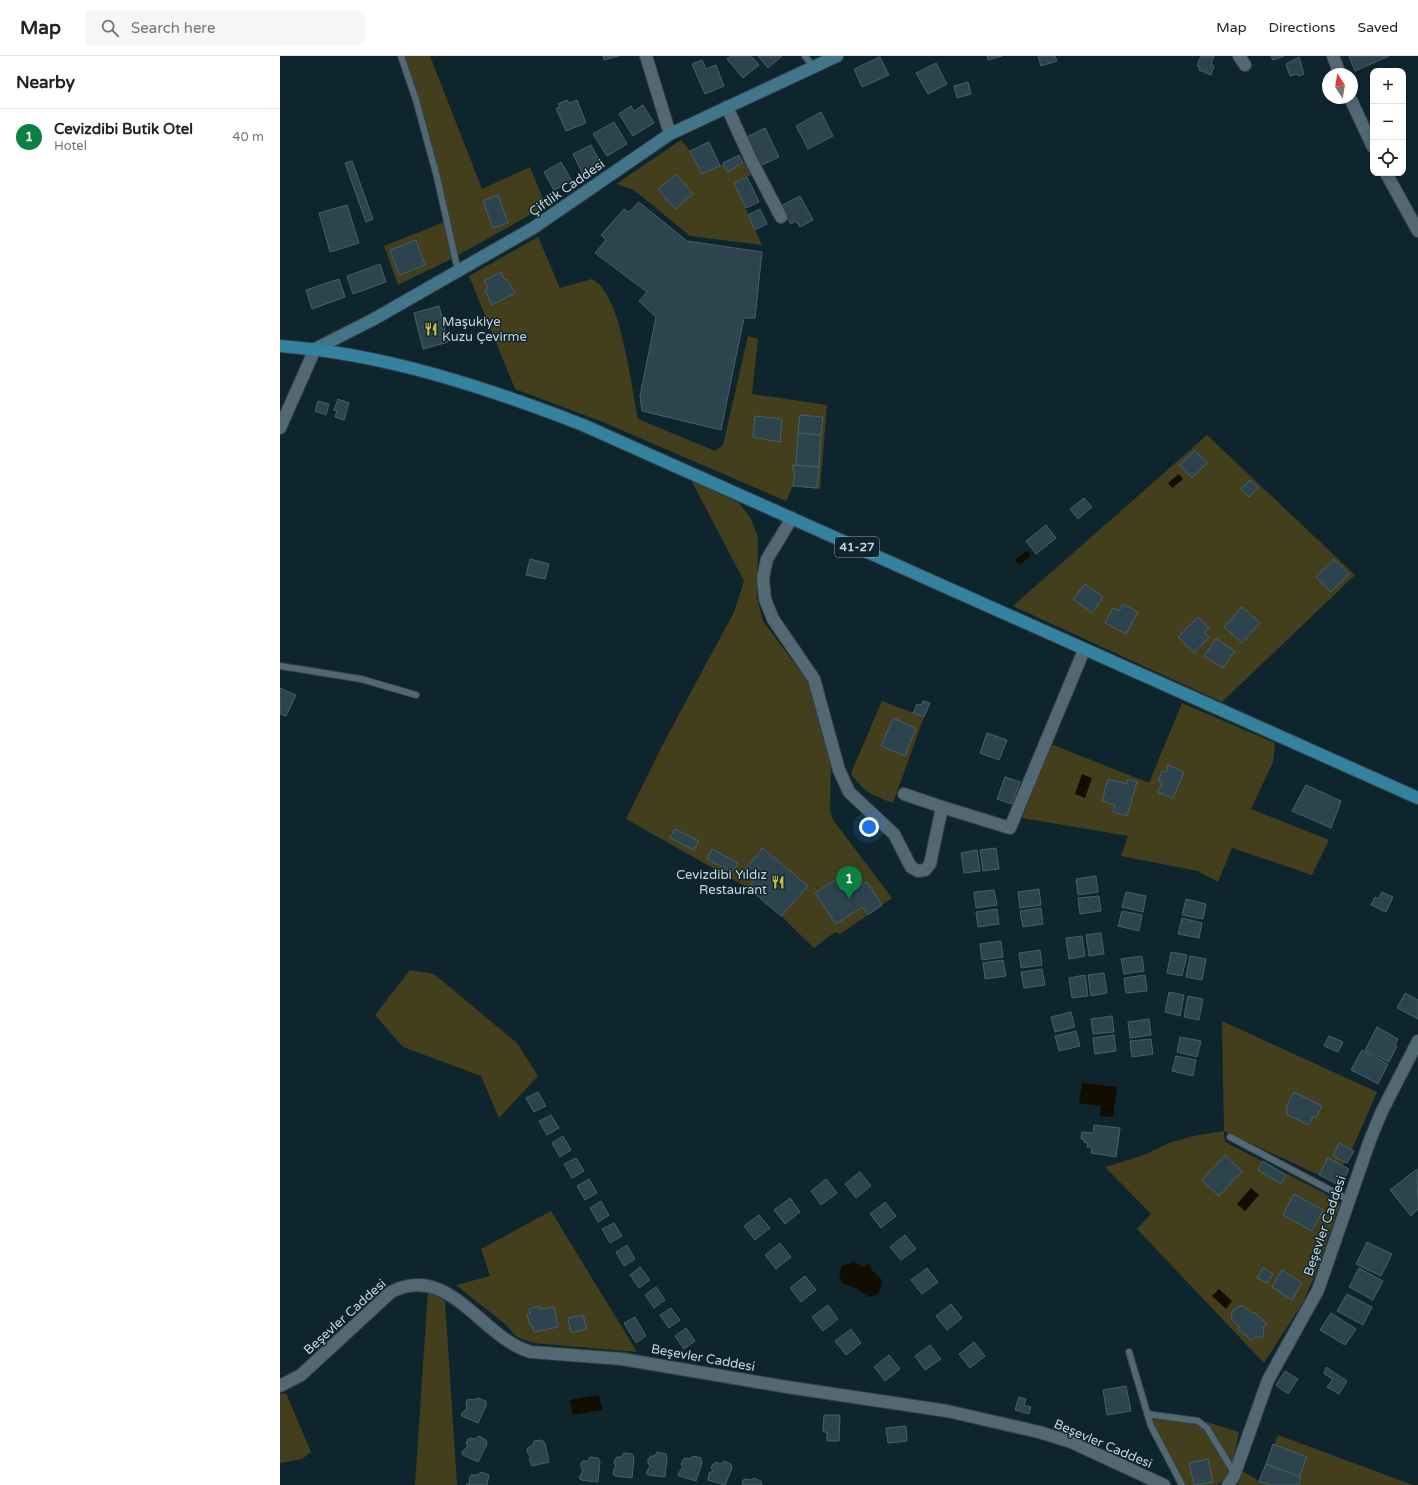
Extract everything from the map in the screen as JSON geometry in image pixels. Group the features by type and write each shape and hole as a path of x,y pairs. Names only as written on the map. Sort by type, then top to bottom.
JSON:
{"main road":[{"name":"41-27","path":"280,346 315,349 415,368 521,400 583,425 1418,798"}],"street":[{"path":"646,56 670,134"},
{"name":"Çiftlik Caddesi","path":"315,349 374,319 533,228 670,134 837,56"},
{"path":"1333,56 1338,68"},
{"path":"1353,104 1370,141"},
{"path":"727,107 751,160 782,217"},
{"path":"1388,176 1418,231"},
{"path":"280,428 315,349"},
{"path":"792,518 768,559 763,578 765,599 773,619 814,679 844,784 857,800 894,834 911,867 918,871 925,870 930,864 942,807"},
{"path":"904,794 1010,828 1084,650"},
{"name":"Beşevler Caddesi","path":"1228,1485 1234,1474 1268,1380 1284,1349 1307,1312 1325,1273 1349,1200 1382,1111 1418,1041"},
{"name":"Beşevler Caddesi","path":"280,1386 301,1375 391,1292 408,1285 420,1285 444,1291 461,1301 502,1338 520,1349 531,1352 622,1359 780,1386 948,1410 1039,1432 1071,1442 1156,1484"}],"lane":[{"path":"401,56 416,100 437,177 458,271"},
{"path":"805,56 814,68"},
{"path":"280,666 361,679 416,695"},
{"path":"1230,1137 1349,1200"},
{"path":"1129,1352 1151,1426 1182,1485"},
{"path":"1147,1414 1198,1421 1207,1428 1234,1474"}],"shaded area":[{"path":"401,56 430,56 482,189 530,167 546,206 455,257 398,285 384,246 447,221"},
{"path":"681,140 690,151 702,174 723,164 727,171 747,162 753,174 734,183 762,245 690,236 634,190 616,184"},
{"path":"538,237 560,288 592,279 601,286 610,301 621,333 638,419 715,451 723,445 748,336 758,339 752,394 827,405 820,489 793,486 786,501 603,422 515,389 469,276"},
{"path":"1207,435 1355,575 1222,702 1013,606"},
{"path":"1179,474 1183,479 1172,488 1168,483"},
{"path":"691,480 739,503 750,517 758,537 757,598 763,621 811,686 831,766 830,810 833,820 892,898 882,905 867,882 860,886 850,870 815,893 836,924 862,907 868,915 840,934 835,932 814,948 781,916 808,886 764,848 745,869 755,879 748,888 626,819 662,746 734,612 744,581"},
{"path":"1027,551 1031,556 1019,565 1015,560"},
{"path":"882,701 924,717 893,803 879,798 864,789 851,773"},
{"path":"1182,703 1275,743 1273,762 1251,809 1329,840 1312,875 1232,848 1218,882 1198,871 1121,856 1128,836 1022,818 1051,744 1149,783"},
{"path":"1082,774 1092,778 1085,798 1075,794"},
{"path":"410,970 434,974 517,1043 538,1076 499,1118 481,1076 403,1047 375,1015"},
{"path":"1222,1021 1377,1092 1352,1149 1334,1182 1224,1131"},
{"path":"1082,1083 1117,1087 1113,1117 1100,1116 1101,1106 1079,1103"},
{"path":"1224,1131 1225,1142 1324,1193 1340,1204 1315,1275 1302,1304 1264,1363 1137,1229 1151,1214 1105,1167 1144,1155 1169,1143 1193,1136"},
{"path":"1251,1188 1259,1195 1245,1211 1237,1204"},
{"path":"551,1211 637,1352 533,1343 517,1337 505,1324 456,1285 490,1276 481,1249"},
{"path":"852,1261 863,1267 869,1263 871,1269 882,1280 880,1290 877,1294 868,1297 856,1288 842,1283 839,1275 842,1266 849,1264"},
{"path":"1219,1289 1232,1301 1226,1309 1212,1296"},
{"path":"428,1291 445,1301 457,1485 415,1485"},
{"path":"286,1393 311,1452 302,1459 280,1463 280,1394"},
{"path":"599,1395 602,1410 573,1415 570,1400"},
{"path":"1147,1414 1207,1422 1239,1432 1233,1461 1223,1480 1217,1485 1183,1485"},
{"path":"1278,1435 1413,1485 1238,1485 1242,1471 1259,1481"}],"building":[{"path":"603,56 619,56 604,60"},
{"path":"731,56 751,56 759,65 743,78 727,59"},
{"path":"758,56 782,56 768,68"},
{"path":"987,56 1002,56 988,60"},
{"path":"1038,56 1055,56 1057,61 1041,66"},
{"path":"1201,56 1214,56 1211,64 1214,66 1211,75 1199,70 1200,67 1197,66"},
{"path":"1271,56 1284,56 1273,60"},
{"path":"1349,56 1389,56 1358,70 1358,68 1354,68"},
{"path":"880,57 889,75 862,87 854,69"},
{"path":"1299,57 1304,74 1290,76 1286,64"},
{"path":"702,60 706,69 716,65 724,86 705,94 692,64"},
{"path":"936,63 947,84 928,94 916,73"},
{"path":"968,82 971,94 957,98 954,86"},
{"path":"567,100 569,103 577,100 586,123 566,131 556,108 560,107 558,104"},
{"path":"643,105 654,123 633,136 619,114 631,106 634,111"},
{"path":"821,112 833,136 808,149 796,126"},
{"path":"614,122 627,144 607,156 593,134"},
{"path":"765,128 779,157 760,166 745,138"},
{"path":"709,142 720,166 702,174 690,151"},
{"path":"591,145 603,168 584,177 573,154"},
{"path":"739,155 743,163 727,172 723,163"},
{"path":"352,161 373,219 366,222 345,163"},
{"path":"561,162 572,181 554,190 544,172"},
{"path":"676,174 693,194 675,209 658,189"},
{"path":"747,177 759,202 746,208 734,183"},
{"path":"498,195 508,223 493,228 483,201"},
{"path":"800,196 813,220 800,227 796,221 791,224 781,206"},
{"path":"639,202 687,241 762,252 755,318 744,318 721,430 642,411 640,396 656,317 639,301 647,292 595,253 606,240 601,235 624,209 629,212"},
{"path":"347,205 359,243 330,252 319,213"},
{"path":"760,209 767,224 755,230 748,215"},
{"path":"416,240 425,265 399,275 390,250"},
{"path":"380,264 386,282 353,294 347,276"},
{"path":"501,272 515,293 492,305 485,290 488,288 484,281"},
{"path":"339,279 345,297 312,309 306,290"},
{"path":"439,306 448,342 423,349 414,313"},
{"path":"338,399 349,403 344,420 335,417 337,411 334,410"},
{"path":"318,401 329,404 326,415 315,411"},
{"path":"800,415 823,417 821,435 798,433"},
{"path":"755,416 782,419 780,442 753,437"},
{"path":"798,433 821,435 819,467 796,465"},
{"path":"1195,450 1207,463 1192,478 1179,465"},
{"path":"793,465 819,467 817,488 793,486 795,471 793,471"},
{"path":"1250,480 1258,488 1249,497 1241,489"},
{"path":"1084,498 1092,507 1078,519 1070,509"},
{"path":"1046,525 1056,538 1036,554 1026,541"},
{"path":"530,559 549,564 545,579 526,575"},
{"path":"1334,559 1349,574 1331,592 1316,577"},
{"path":"1085,584 1103,597 1092,613 1073,599"},
{"path":"1123,604 1138,612 1126,634 1105,623 1113,608 1119,611"},
{"path":"1242,607 1260,623 1242,643 1224,627"},
{"path":"1198,617 1209,628 1204,632 1209,637 1194,653 1178,637"},
{"path":"1216,639 1235,651 1223,668 1204,656"},
{"path":"280,688 296,695 286,716 280,714"},
{"path":"923,701 930,703 924,717 913,713 917,704 921,705"},
{"path":"893,718 916,728 905,756 881,746"},
{"path":"987,733 1007,740 999,760 980,753"},
{"path":"1168,765 1184,772 1173,798 1158,792 1162,782 1158,781 1162,771 1166,772"},
{"path":"1005,777 1020,782 1012,804 997,799"},
{"path":"1108,779 1127,784 1128,779 1137,782 1127,816 1113,812 1115,805 1102,801"},
{"path":"1306,785 1341,801 1331,828 1292,811"},
{"path":"675,829 699,841 694,850 670,838"},
{"name":"Cevizdibi Yıldız Restaurant","path":"763,848 808,886 781,916 748,888 755,879 744,870"},
{"path":"996,848 999,869 983,871 980,850"},
{"path":"712,849 738,863 732,872 707,859"},
{"path":"977,850 980,871 964,873 961,853"},
{"path":"850,870 860,886 867,882 882,905 868,915 862,907 836,924 815,893"},
{"path":"1096,876 1098,892 1078,895 1076,879"},
{"path":"1039,889 1041,905 1020,908 1018,892"},
{"path":"994,890 997,905 976,908 974,892"},
{"path":"1126,892 1146,896 1143,912 1122,907"},
{"path":"1382,892 1393,897 1386,912 1371,905 1375,897 1378,899"},
{"path":"1099,896 1101,911 1080,914 1078,898"},
{"path":"1186,899 1206,904 1203,919 1182,915"},
{"path":"1041,908 1043,924 1023,927 1020,911"},
{"path":"997,909 999,924 978,927 976,912"},
{"path":"1122,911 1142,915 1139,931 1118,926"},
{"path":"1182,918 1202,923 1199,938 1178,934"},
{"path":"1101,933 1104,954 1089,956 1086,935"},
{"path":"1082,936 1085,956 1069,959 1066,938"},
{"path":"1001,941 1003,957 982,960 980,944"},
{"path":"1040,950 1042,965 1021,968 1019,953"},
{"path":"1171,952 1187,955 1182,976 1167,973"},
{"path":"1142,956 1144,971 1124,974 1121,959"},
{"path":"1190,956 1206,959 1202,980 1186,977"},
{"path":"1003,960 1006,976 985,979 983,963"},
{"path":"1042,969 1045,985 1024,988 1021,972"},
{"path":"1104,973 1107,993 1091,996 1088,975"},
{"path":"1085,975 1088,996 1072,998 1069,978"},
{"path":"1145,975 1147,991 1126,993 1124,978"},
{"path":"1169,992 1184,995 1180,1016 1165,1012"},
{"path":"1405,993 1418,1000 1418,1019 1397,1008"},
{"path":"1188,996 1203,999 1199,1020 1184,1017"},
{"path":"1071,1012 1075,1027 1055,1032 1051,1017"},
{"path":"1112,1016 1114,1032 1093,1034 1091,1019"},
{"path":"1149,1019 1151,1035 1130,1038 1128,1022"},
{"path":"1377,1027 1398,1039 1395,1045 1397,1046 1389,1062 1365,1050"},
{"path":"1076,1031 1080,1046 1059,1051 1055,1036"},
{"path":"1114,1035 1116,1051 1095,1054 1093,1038"},
{"path":"1329,1036 1343,1042 1338,1052 1324,1046"},
{"path":"1180,1037 1201,1041 1197,1057 1177,1052"},
{"path":"1151,1039 1153,1054 1132,1057 1130,1041"},
{"path":"1362,1050 1388,1064 1378,1084 1351,1070"},
{"path":"1176,1056 1196,1060 1193,1076 1172,1071"},
{"path":"538,1092 546,1106 534,1112 526,1098"},
{"path":"1294,1092 1322,1106 1316,1118 1313,1116 1309,1125 1288,1115 1286,1108"},
{"path":"551,1115 559,1128 547,1135 539,1121"},
{"path":"1094,1125 1120,1128 1116,1157 1091,1153 1092,1147 1087,1147 1088,1143 1084,1142 1084,1139 1081,1139 1082,1132 1093,1133"},
{"path":"563,1136 571,1150 560,1157 552,1143"},
{"path":"1339,1143 1354,1151 1347,1163 1333,1156"},
{"path":"1225,1155 1242,1171 1219,1196 1202,1180"},
{"path":"576,1158 584,1171 572,1178 564,1164"},
{"path":"1328,1158 1349,1169 1341,1186 1319,1175"},
{"path":"1263,1161 1286,1175 1281,1184 1258,1170"},
{"path":"1417,1169 1418,1209 1411,1216 1390,1190"},
{"path":"860,1172 871,1186 856,1198 845,1184"},
{"path":"589,1179 597,1193 585,1200 577,1186"},
{"path":"826,1179 837,1193 821,1205 811,1191"},
{"path":"1294,1194 1323,1210 1312,1231 1283,1215"},
{"path":"790,1198 800,1212 785,1224 774,1210"},
{"path":"601,1201 609,1215 598,1222 590,1208"},
{"path":"885,1202 896,1216 881,1228 870,1214"},
{"path":"759,1215 770,1228 755,1240 744,1226"},
{"path":"614,1223 622,1236 610,1243 602,1229"},
{"path":"905,1235 916,1249 901,1260 890,1247"},
{"path":"1367,1242 1392,1254 1381,1276 1356,1264"},
{"path":"780,1243 791,1257 776,1269 765,1255"},
{"path":"627,1245 635,1259 624,1266 616,1252"},
{"path":"640,1267 650,1280 639,1288 630,1275"},
{"path":"927,1268 938,1282 922,1294 911,1280"},
{"path":"1263,1268 1273,1274 1267,1283 1257,1278"},
{"path":"1359,1268 1383,1281 1373,1300 1349,1287"},
{"path":"1282,1270 1302,1283 1292,1300 1272,1287"},
{"path":"805,1276 816,1290 801,1302 790,1288"},
{"path":"656,1287 665,1300 654,1308 645,1295"},
{"path":"1347,1294 1372,1307 1363,1325 1337,1311"},
{"path":"951,1304 962,1318 947,1330 936,1316"},
{"path":"828,1305 838,1319 823,1331 812,1317"},
{"path":"540,1306 540,1309 554,1307 558,1327 534,1332 527,1314 530,1314 529,1309"},
{"path":"1240,1306 1244,1306 1252,1313 1254,1312 1267,1324 1263,1328 1264,1335 1262,1337 1255,1337 1252,1341 1238,1329 1240,1327 1232,1320 1231,1316 1233,1310"},
{"path":"671,1308 680,1320 669,1328 660,1315"},
{"path":"1331,1313 1356,1329 1345,1345 1320,1330"},
{"path":"583,1315 587,1329 571,1333 568,1318"},
{"path":"635,1317 646,1336 636,1343 624,1323"},
{"path":"686,1328 695,1341 684,1349 675,1336"},
{"path":"851,1329 861,1343 846,1355 835,1341"},
{"path":"974,1342 985,1356 970,1368 959,1354"},
{"path":"930,1345 941,1359 925,1370 915,1356"},
{"path":"889,1355 900,1369 885,1381 874,1367"},
{"path":"1326,1367 1347,1381 1339,1394 1327,1387 1333,1379 1324,1374"},
{"path":"1285,1371 1298,1379 1288,1394 1276,1385"},
{"path":"1126,1386 1131,1411 1107,1415 1103,1390"},
{"path":"1019,1397 1026,1399 1024,1405 1031,1407 1029,1414 1015,1410"},
{"path":"478,1398 486,1401 486,1406 478,1423 462,1416 461,1414 467,1408 467,1400 474,1400"},
{"path":"824,1415 840,1415 839,1441 827,1441 827,1432 823,1432"},
{"path":"906,1426 907,1441 888,1443 886,1428"},
{"path":"479,1436 486,1440 487,1444 478,1462 463,1455 462,1452 468,1446 466,1444 468,1439 475,1439"},
{"path":"542,1440 545,1443 549,1462 532,1466 529,1459 531,1456 528,1454 527,1449 533,1445 534,1441"},
{"path":"1273,1444 1307,1457 1299,1477 1266,1464"},
{"path":"657,1452 666,1454 665,1477 648,1475 646,1473 650,1466 648,1459 651,1456 655,1456"},
{"path":"624,1453 632,1454 634,1458 632,1478 615,1476 613,1474 616,1466 614,1464 615,1459 617,1457 621,1457"},
{"path":"693,1456 701,1458 702,1463 696,1481 679,1476 678,1474 683,1467 681,1465 683,1460 685,1458 690,1459"},
{"path":"590,1457 598,1458 600,1462 598,1482 581,1480 579,1478 583,1470 581,1468 581,1463 583,1461 588,1461"},
{"path":"1208,1459 1213,1482 1194,1485 1189,1463"},
{"path":"724,1461 731,1464 732,1468 725,1485 708,1480 709,1473 713,1471 711,1468 713,1464 716,1462 720,1464"},
{"path":"1266,1464 1301,1477 1298,1485 1270,1485 1259,1481"},
{"path":"481,1472 489,1475 487,1485 466,1485 470,1482 469,1479 471,1475 478,1475"},
{"path":"754,1478 761,1481 762,1485 742,1485 743,1480 751,1480"}],"place":[{"name":"Maşukiye Kuzu Çevirme","path":"431,329"},
{"name":"Cevizdibi Yıldız Restaurant","path":"778,882"},
{"name":"Cevizdibi Butik Otel","path":"849,899"}]}
